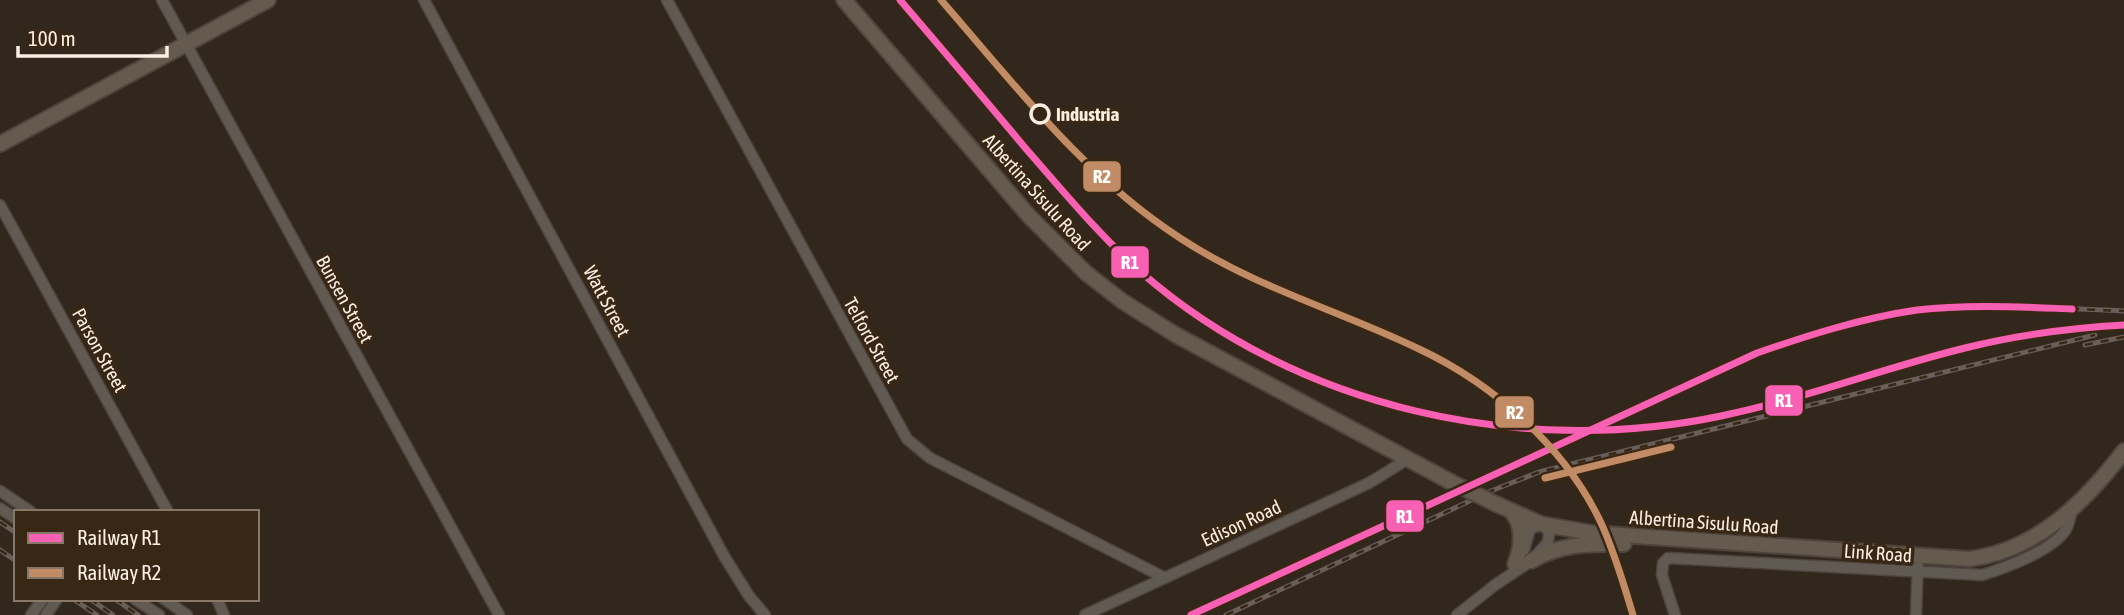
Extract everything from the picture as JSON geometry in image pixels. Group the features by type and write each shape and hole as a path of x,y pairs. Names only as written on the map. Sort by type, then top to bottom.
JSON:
{"main road":[{"path":"0,145 268,0"},
{"name":"Albertina Sisulu Road","path":"844,0 1028,216 1086,273 1122,301 1176,335 1451,482 1542,525 1592,533 1918,558 1969,559 2006,551 2029,540 2072,510 2104,478 2124,452"},
{"path":"1511,511 1519,523 1520,547 1516,564"},
{"path":"1531,561 1554,549 1574,545 1641,545 1703,540"}],"street":[{"name":"Bunsen Street","path":"162,0 499,615"},
{"name":"Watt Street","path":"424,0 724,556 749,596 765,615"},
{"name":"Telford Street","path":"667,0 907,439 930,458 1165,578"},
{"name":"Parson Street","path":"0,205 168,510"},
{"name":"Edison Road","path":"1085,615 1370,483 1408,459"},
{"path":"0,491 28,510"},
{"name":"Link Road","path":"1675,615 1661,569 1665,560 1673,557 1972,576 1992,572 2053,543 2067,529 2072,510"},
{"path":"1457,615 1531,561 1548,542 1549,533 1542,525 1530,529 1516,564 1495,585"},
{"path":"1916,615 1918,558"},
{"path":"138,601 159,615"},
{"path":"167,601 187,615"}],"railway":[{"path":"900,0 1069,198 1142,273 1203,320 1270,358 1341,389 1415,411 1491,425 1568,430 1645,427 1752,409 1985,343 2044,333 2124,325"},
{"path":"941,0 1064,140 1097,173 1169,231 1209,256 1249,276 1369,327 1447,365 1520,415"},
{"path":"1191,615 1718,369 1800,337 1885,316 1943,308 2011,306 2124,311"},
{"path":"1226,615 1491,491 1539,472 2095,335"},
{"path":"2085,345 2124,337"},
{"path":"1559,460 1576,481 1601,524"},
{"path":"0,522 14,532"},
{"path":"0,550 14,560"},
{"path":"1613,552 1633,615"},
{"path":"76,601 97,615"},
{"path":"93,601 113,615"},
{"path":"118,601 138,615"}],"rail line":[{"name":"R1","path":"900,0 1069,198 1142,273 1203,320 1270,358 1341,389 1415,411 1491,425 1568,430 1645,427 1752,409 1985,343 2044,333 2124,325"},
{"name":"R2","path":"941,0 1052,128 1113,187 1145,213 1180,238 1237,271 1389,335 1447,363 1501,400 1526,422 1569,470 1587,497 1611,547 1633,615"},
{"name":"R1","path":"1191,615 1757,353 1836,328 1917,310 1975,307 2072,309"},
{"name":"R2","path":"1545,478 1671,447"}],"place":[{"name":"Industria","path":"1040,114"}]}
